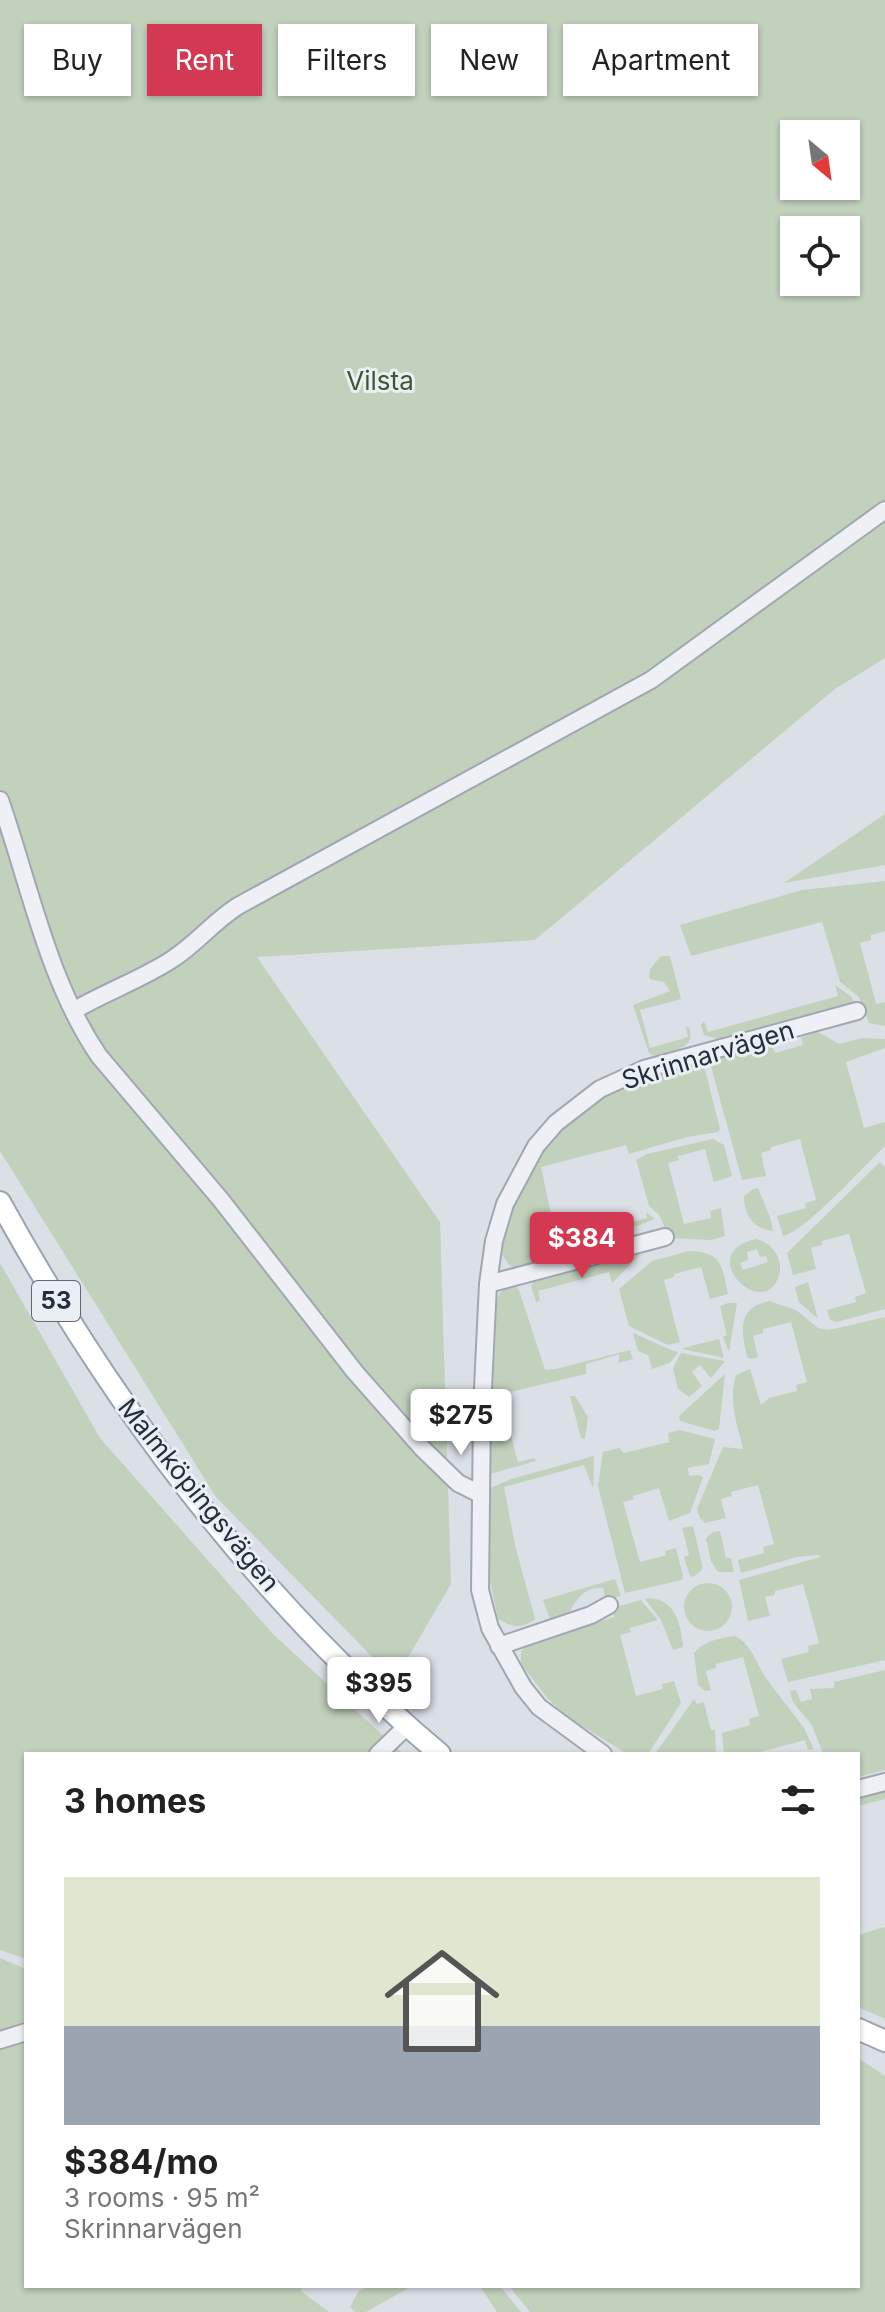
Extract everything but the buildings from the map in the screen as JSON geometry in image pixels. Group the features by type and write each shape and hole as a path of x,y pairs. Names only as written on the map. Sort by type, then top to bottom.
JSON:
{"main road":[{"name":"Malmköpingsvägen","path":"0,1202 77,1335 191,1494 278,1596 407,1726 438,1752"},
{"path":"860,2030 885,2041"}],"street":[{"path":"73,1011 170,961 188,949 219,918 238,906 651,680 885,510"},
{"path":"0,800 44,936 73,1011 99,1056 221,1200 355,1372 422,1448 458,1483 480,1494"},
{"name":"Skrinnarvägen","path":"600,1752 539,1707 523,1687 499,1646 485,1613 480,1590 480,1494 488,1284 494,1241 505,1204 536,1146 576,1105 600,1089 644,1069 857,1011"},
{"path":"488,1284 665,1237"},
{"path":"499,1646 591,1615 609,1605"},
{"path":"380,1752 407,1726"},
{"path":"860,1788 885,1782"},
{"path":"0,2040 24,2033"}],"green space":[{"name":"Vilsta","path":"0,0 885,0 885,658 835,689 535,940 257,957 440,1222 451,1584 403,1666 385,1670 216,1497 0,1151"},
{"path":"885,814 885,865 784,883"},
{"path":"885,881 885,931 871,935 871,940 860,943 876,1004 885,1002 885,1026 869,1023 859,997 840,982 822,922 691,956 680,925 802,890"},
{"path":"661,956 670,956 681,999 640,1010 650,1048 688,1037 686,1027 690,1035 686,1045 654,1056 649,1053 633,1005 670,991 664,982 649,979 650,969"},
{"path":"835,985 852,997 853,1002 717,1039 704,1035 701,1025 704,1021 708,1032 838,996"},
{"path":"818,1032 839,1044 862,1038 885,1039 885,1048 846,1062 864,1128 885,1122 885,1146 820,1211 783,1236 777,1216 806,1208 805,1203 816,1200 800,1139 761,1153 766,1176 742,1180 709,1059 770,1042 775,1053 803,1045 801,1037"},
{"path":"699,1062 705,1070 720,1129 718,1132 687,1137 629,1154 626,1145 541,1167 560,1256 521,1268 510,1266 501,1253 513,1205 544,1149 564,1127 586,1108 611,1093 668,1070"},
{"path":"713,1139 724,1145 732,1176 714,1182 705,1149 678,1156 679,1160 668,1163 684,1224 711,1218 710,1211 721,1208 725,1236 711,1240 669,1238 660,1216 649,1206 636,1160 647,1154"},
{"path":"880,1162 885,1167 885,1309 837,1322 830,1320 827,1310 856,1302 855,1297 866,1293 849,1234 822,1241 822,1245 811,1248 816,1269 793,1275 787,1253"},
{"path":"758,1188 773,1231 755,1224 746,1209 744,1196"},
{"path":"646,1212 655,1219 635,1227 626,1239 582,1249 577,1247 573,1238 647,1218"},
{"path":"756,1239 768,1244 776,1253 780,1271 770,1289 759,1292 737,1280 731,1269 731,1257 738,1246","holes":["757,1249 760,1257 766,1256 768,1262 743,1270 740,1263 748,1260 747,1252"]},
{"path":"637,1251 640,1255 612,1283 609,1272 538,1291 540,1301 536,1302 531,1286 536,1279"},
{"path":"689,1251 708,1254 719,1262 728,1294 710,1299 701,1267 664,1280 680,1342 668,1345 629,1326 619,1289 652,1261"},
{"path":"0,1263 100,1438 273,1634 401,1752 24,1752 24,1958 0,1950"},
{"path":"808,1282 818,1319 799,1302 795,1287"},
{"path":"508,1287 519,1290 545,1370 630,1350 633,1359 618,1363 620,1354 586,1364 586,1374 498,1395 492,1393 497,1300"},
{"path":"769,1301 796,1310 818,1328 829,1330 885,1317 885,1660 788,1682 781,1659 809,1652 808,1646 819,1643 803,1584 775,1591 775,1595 765,1597 770,1616 748,1621 739,1580 819,1555 797,1557 741,1573 738,1560 764,1553 763,1547 774,1544 758,1485 731,1492 732,1496 721,1499 726,1518 705,1523 697,1509 723,1447 743,1449 733,1403 736,1375 750,1369 761,1405 769,1398 797,1391 796,1385 807,1382 791,1322 763,1329 763,1333 753,1336 758,1357 747,1357 743,1338 746,1315 759,1304"},
{"path":"737,1303 729,1352 723,1337 727,1335 720,1306"},
{"path":"633,1333 678,1352 670,1363 652,1369 648,1355 638,1351"},
{"path":"719,1339 724,1358 682,1349 683,1348"},
{"path":"681,1353 725,1361 711,1378 700,1365 692,1372 702,1386 689,1397 678,1389 673,1368"},
{"path":"725,1374 719,1429 715,1431 680,1421 679,1416"},
{"path":"570,1396 575,1396 588,1417 585,1439 581,1438"},
{"path":"506,1417 518,1462 534,1458 536,1461 490,1474 490,1428"},
{"path":"680,1430 715,1439 709,1464 688,1468 689,1476 703,1477 690,1513 669,1521 659,1488 623,1502 640,1562 666,1555 665,1551 676,1548 682,1580 625,1593 598,1486 603,1452 619,1448 624,1453 669,1442 668,1433"},
{"path":"594,1456 593,1488 584,1465 504,1487 515,1545 535,1619 516,1626 507,1624 498,1619 489,1577 490,1488 511,1479"},
{"path":"693,1526 702,1570 693,1577 684,1557 689,1555 682,1528"},
{"path":"720,1531 726,1558 731,1558 734,1572 718,1572 711,1561 706,1538"},
{"path":"615,1579 621,1596 606,1600 603,1588 591,1589 578,1598 569,1613 550,1619 543,1600"},
{"path":"708,1583 717,1584 725,1590 731,1598 731,1616 725,1624 717,1630 708,1631 699,1630 691,1624 685,1616 684,1607 685,1598 691,1590 699,1584"},
{"path":"645,1599 666,1603 676,1615 683,1647 673,1650 661,1620"},
{"path":"641,1600 658,1620 630,1628 631,1632 620,1635 636,1696 663,1689 662,1684 674,1681 681,1703 649,1752 624,1752 566,1716 548,1699 521,1664 521,1652 527,1644 614,1617 612,1608"},
{"path":"735,1636 743,1641 765,1677 804,1728 814,1749 808,1750 805,1740 760,1752 724,1752 722,1733 750,1725 749,1719 759,1716 743,1657 716,1664 716,1668 706,1671 711,1690 705,1691 698,1685 694,1653 718,1639"},
{"path":"885,1670 885,1770 860,1776 860,1752 822,1752 812,1725 793,1702 790,1691 796,1690 801,1702 812,1699 810,1689 834,1688 834,1682"},
{"path":"694,1699 697,1704 704,1702 711,1730 715,1730 716,1752 656,1752"},
{"path":"885,1788 885,1799 860,1805 860,1794"},
{"path":"885,1927 885,2019 860,2008 860,1934"},
{"path":"0,1958 24,1968 24,2023 0,2030"},
{"path":"24,2042 24,2288 302,2288 301,2291 329,2312 0,2312 0,2050"},
{"path":"860,2059 885,2076 885,2312 530,2312 511,2288 860,2288"},
{"path":"365,2288 408,2288 366,2312 355,2312 350,2307 358,2292"},
{"path":"481,2288 502,2288 521,2312 497,2312"}]}
